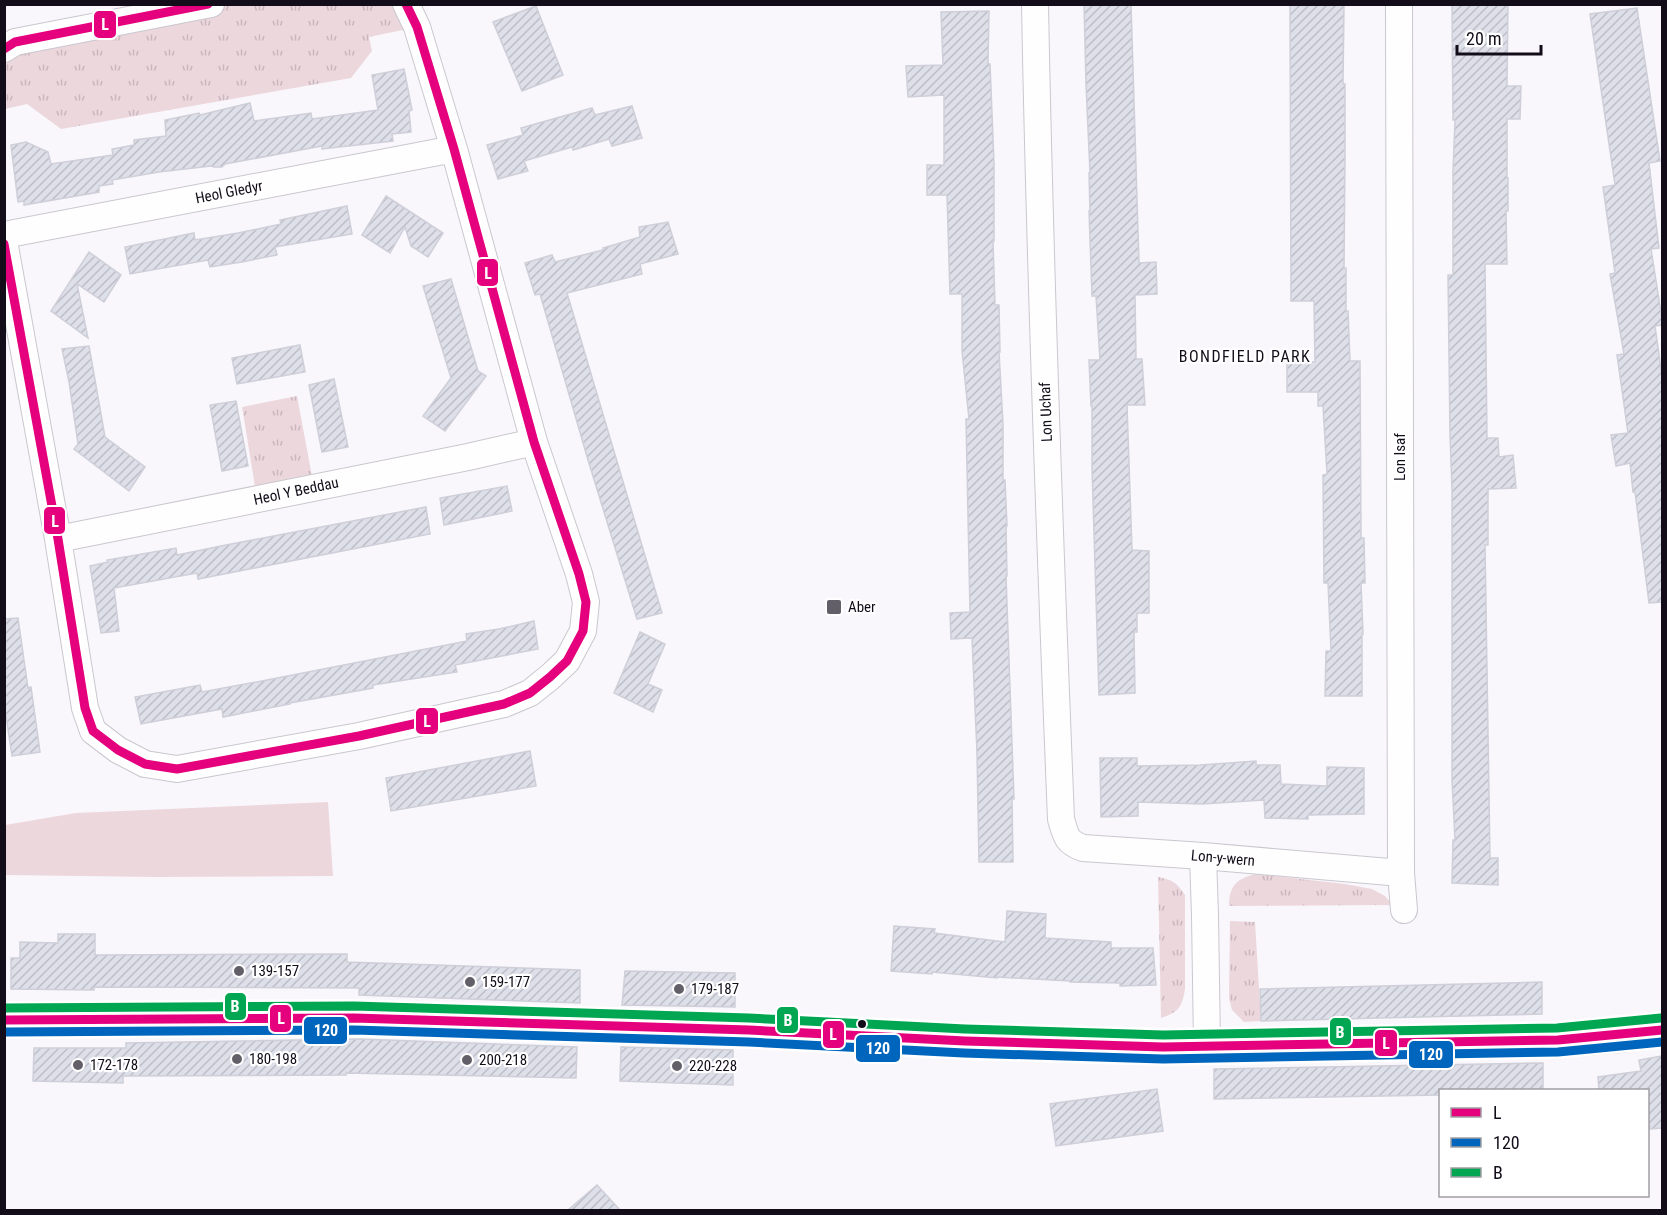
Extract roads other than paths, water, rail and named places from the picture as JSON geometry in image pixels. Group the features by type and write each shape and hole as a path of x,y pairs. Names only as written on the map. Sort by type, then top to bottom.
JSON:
{"main road":[{"path":"4,1020 354,1018 749,1030 966,1041 1163,1047 1558,1040 1662,1030"}],"street":[{"path":"4,49 15,42 211,4"},
{"path":"4,241 58,539 85,708 93,731 118,750 145,764 177,768 359,736 504,704 530,693 567,661 583,631 586,602 579,574 534,442 454,149 417,27 406,4"},
{"name":"Lon Uchaf","path":"1035,4 1039,229 1061,819"},
{"name":"Lon Isaf","path":"1399,4 1401,873 1404,910"},
{"name":"Heol Gledyr","path":"4,235 454,149"},
{"name":"Heol Y Beddau","path":"58,539 534,442"},
{"name":"Lon-y-wern","path":"1061,819 1066,835 1072,844 1083,848 1401,873"},
{"path":"1203,856 1207,1046"}],"place":[{"name":"Aber","path":"834,607"},
{"name":"139-157","path":"239,971"},
{"name":"159-177","path":"470,982"},
{"name":"179-187","path":"679,989"},
{"name":"180-198","path":"237,1059"},
{"name":"200-218","path":"467,1060"},
{"name":"172-178","path":"78,1065"},
{"name":"220-228","path":"677,1066"}],"district":[{"name":"BONDFIELD PARK","path":"1245,356"}]}
